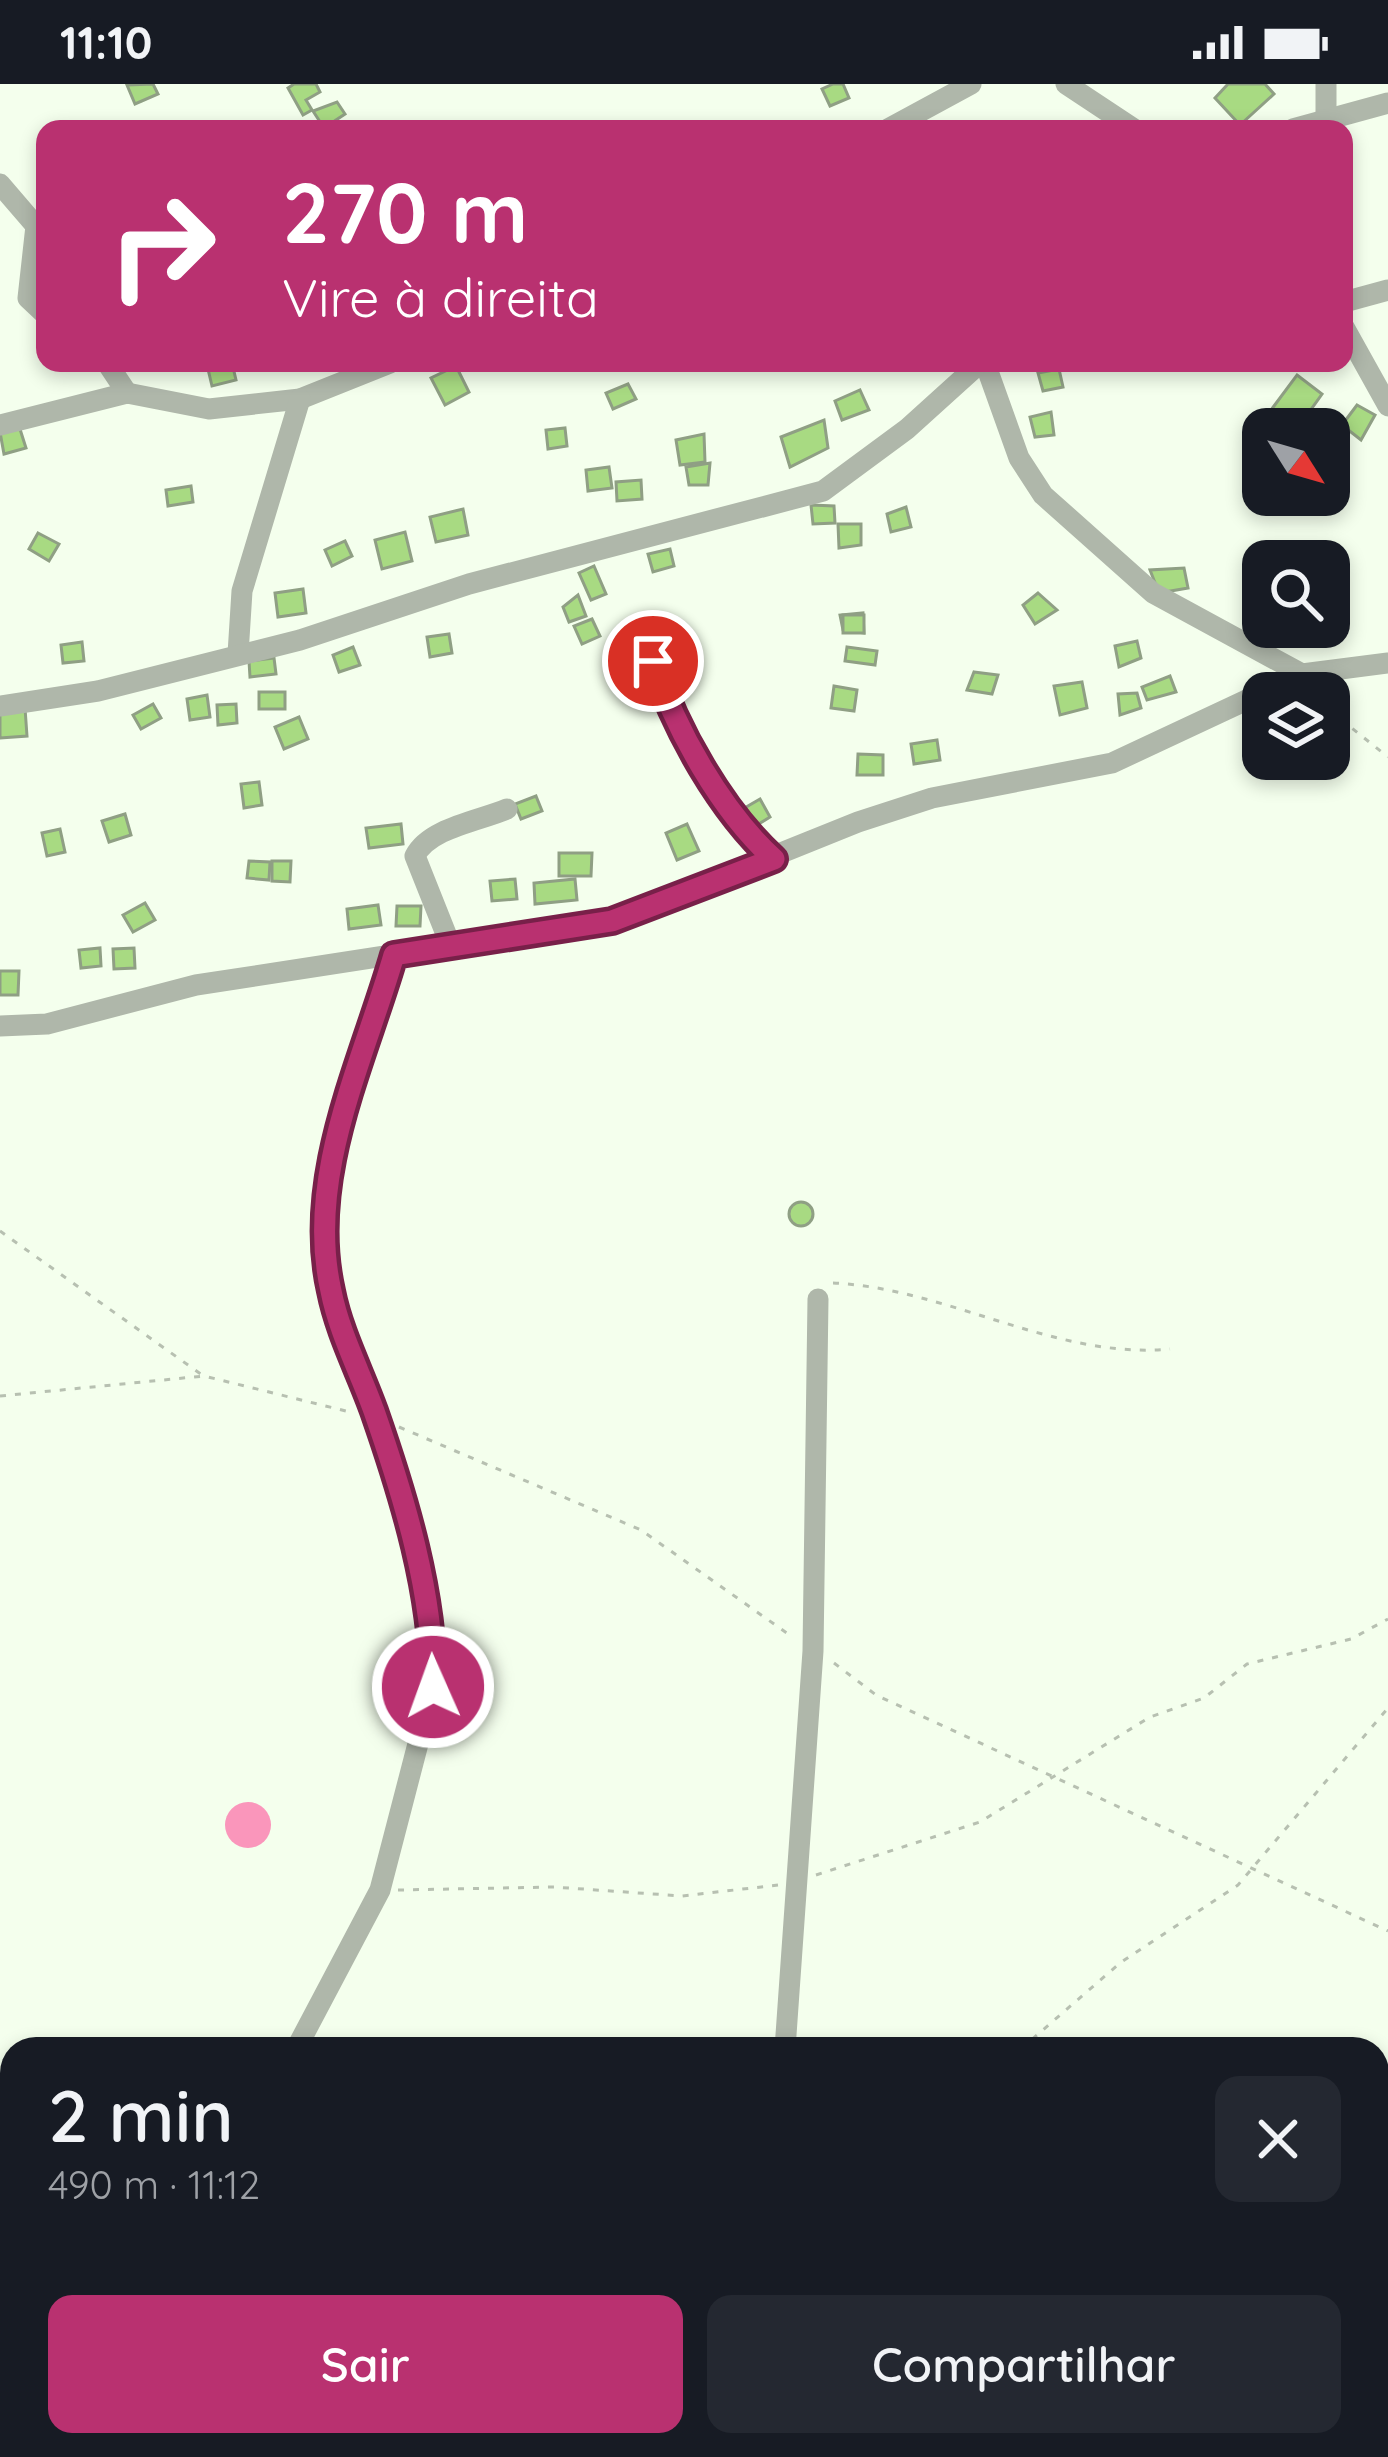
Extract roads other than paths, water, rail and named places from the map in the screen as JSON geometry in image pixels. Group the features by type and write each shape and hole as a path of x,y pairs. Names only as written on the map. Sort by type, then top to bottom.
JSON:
{"street":[{"path":"905,120 971,84"},
{"path":"1066,84 1120,120"},
{"path":"1326,84 1326,120"},
{"path":"1333,120 1388,103"},
{"path":"0,184 36,226 28,298 36,306"},
{"path":"1353,300 1388,290"},
{"path":"1353,343 1388,406"},
{"path":"113,372 127,393"},
{"path":"0,425 127,393 209,410 300,399 368,372"},
{"path":"0,706 98,691 469,584 823,490 907,429 972,372"},
{"path":"986,372 1019,458 1043,495 1153,593 1298,672"},
{"path":"238,654 242,592 300,399"},
{"path":"653,661 693,758 720,788 740,828 774,859"},
{"path":"1318,672 1388,663"},
{"path":"0,1025 47,1024 196,985 612,921 858,822 932,798 1112,763 1242,702"},
{"path":"452,949 416,856 422,843 507,809"},
{"path":"302,2037 380,1890 433,1687 433,1636 376,1418 330,1291 325,1215 329,1160 394,955"},
{"path":"786,2037 813,1651 818,1299"}]}
